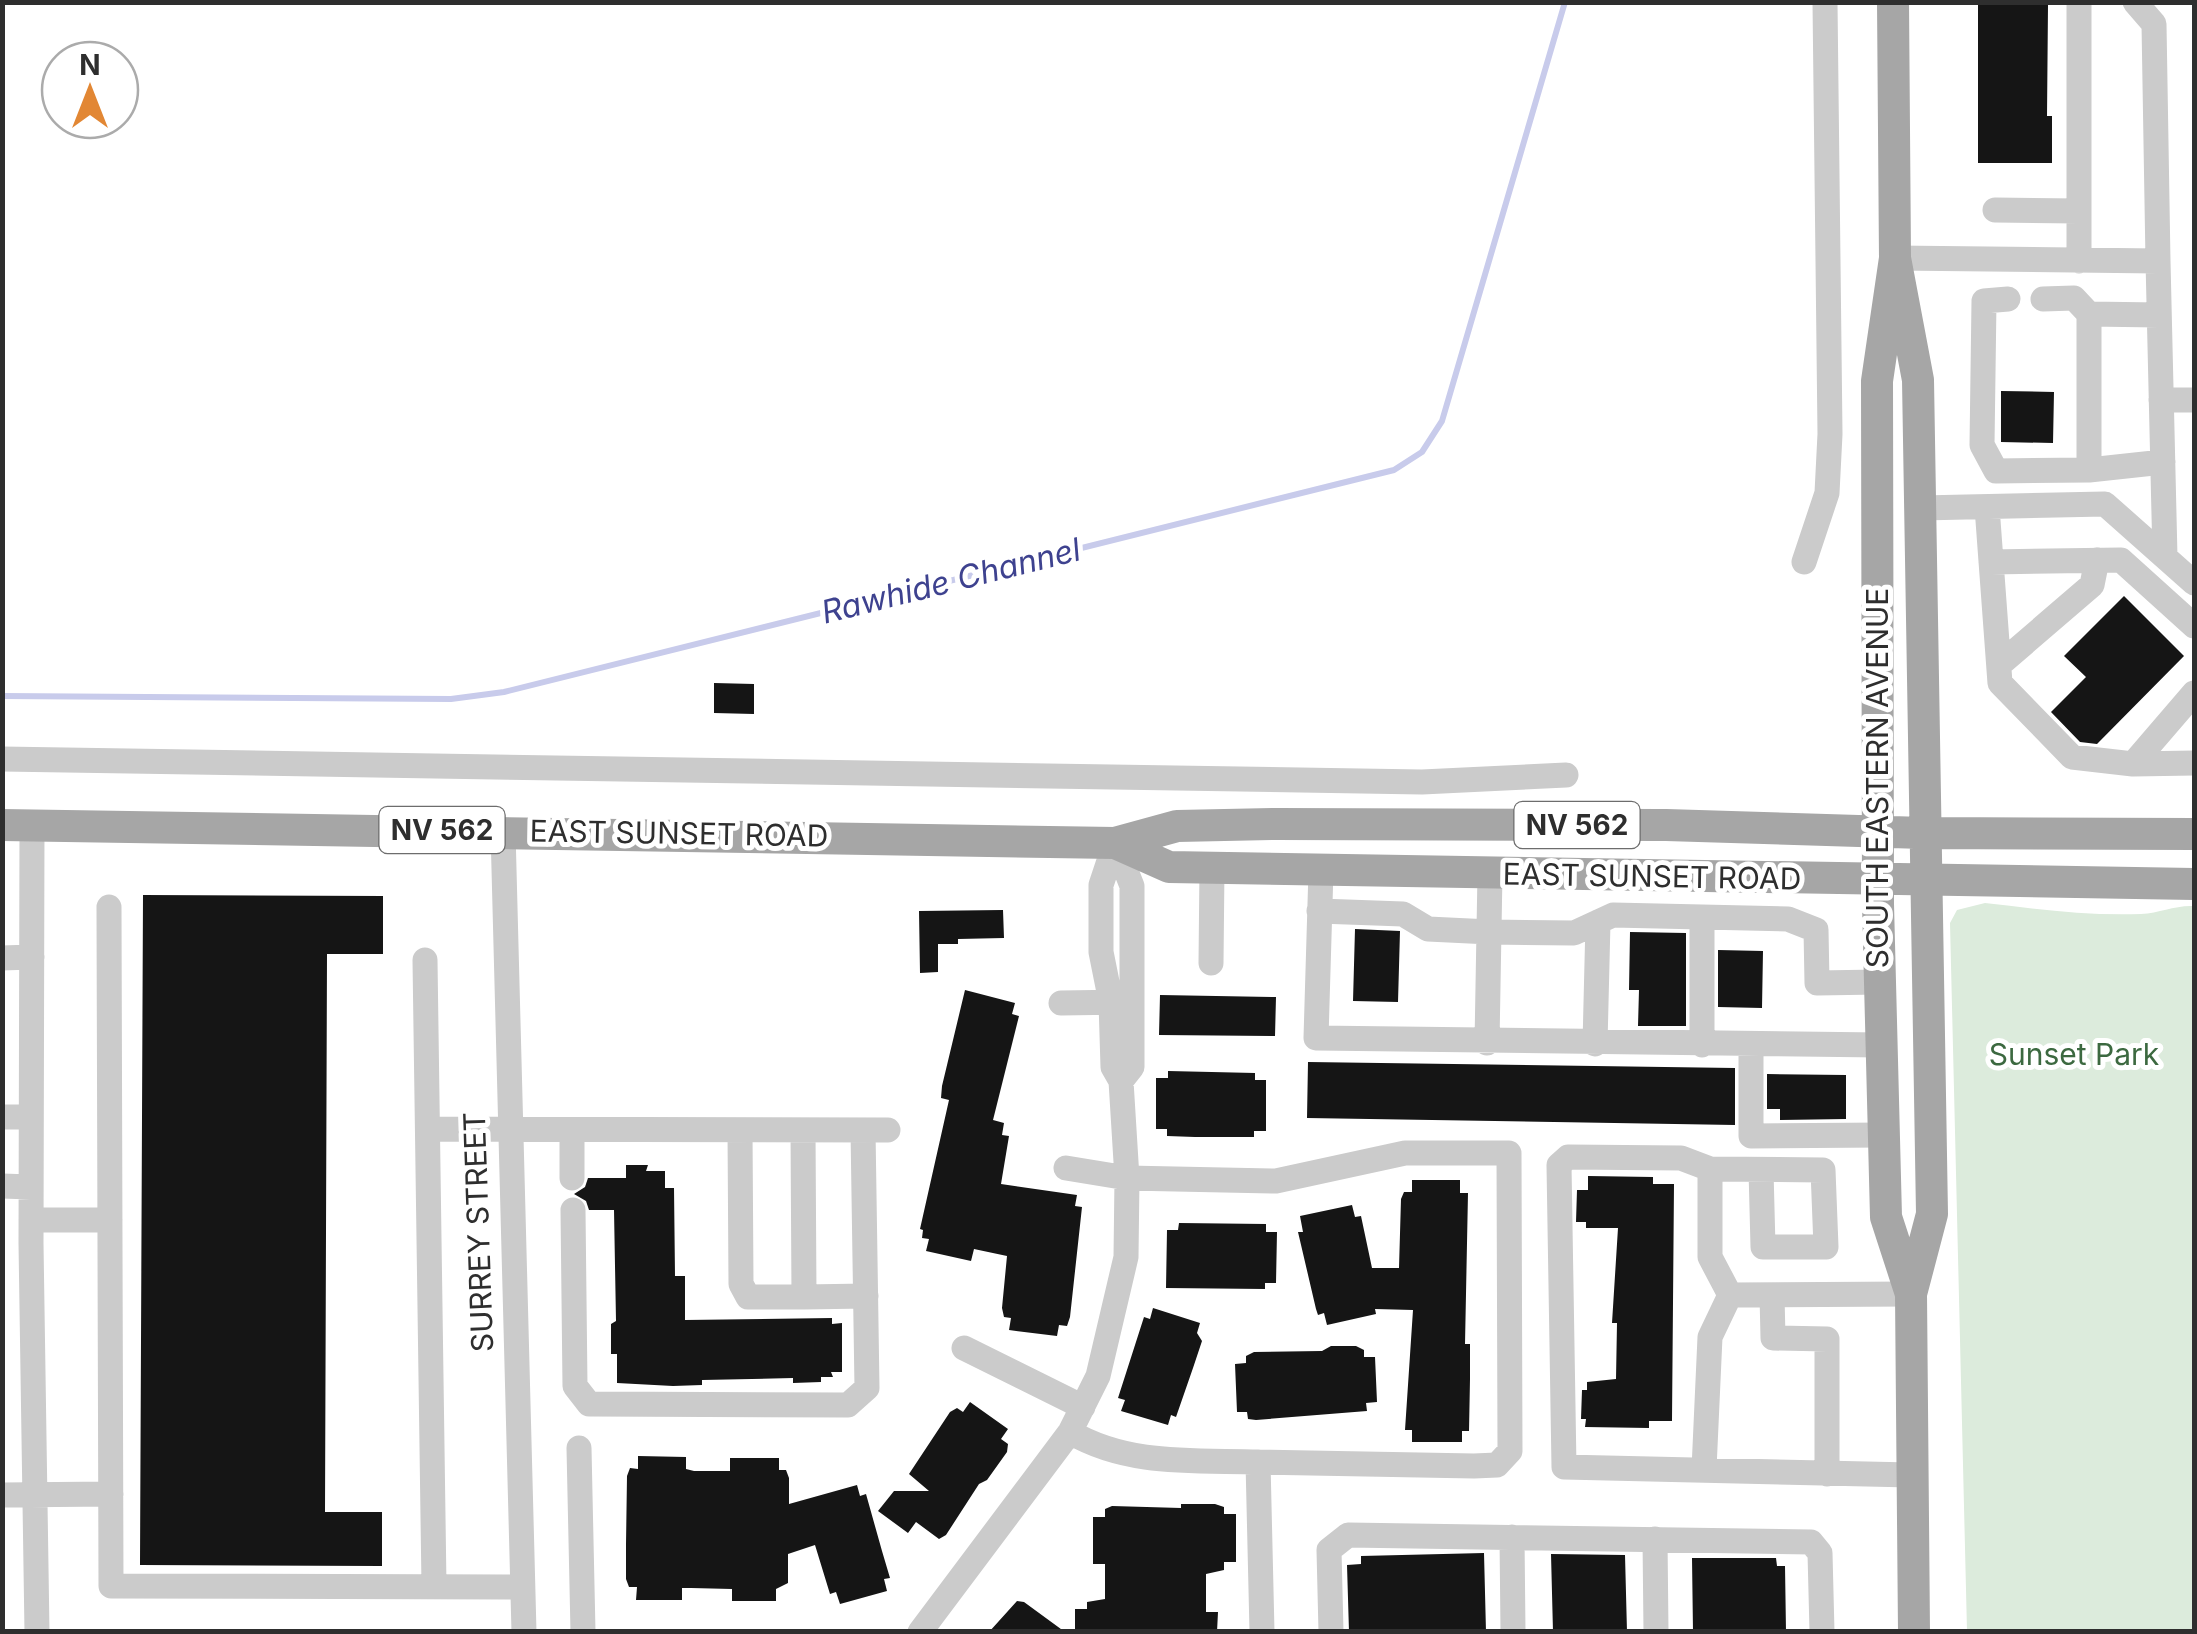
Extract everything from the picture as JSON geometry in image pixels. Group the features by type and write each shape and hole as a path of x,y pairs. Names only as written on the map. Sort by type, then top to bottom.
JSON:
{"main road":[{"name":"SOUTH EASTERN AVENUE","path":"1894,2 1896,258 1877,381 1879,982 1886,1217 1910,1294"},
{"name":"SOUTH EASTERN AVENUE","path":"1896,258 1918,380 1932,1214 1910,1294 1914,1632"},
{"name":"EAST SUNSET ROAD","path":"17,825 1115,843 1177,826 1237,825 1666,825 1923,833 2194,834"},
{"name":"EAST SUNSET ROAD","path":"1115,843 1169,867 1878,882 2194,884"}],"street":[{"path":"1804,562 1827,493 1830,434 1825,2"},
{"path":"2078,2 2078,261"},
{"path":"2134,2 2154,24 2165,556"},
{"path":"1994,210 2078,211"},
{"path":"1896,258 2158,261"},
{"path":"2043,298 2074,298 2089,314 2089,470"},
{"path":"1992,438 1982,445 1984,300 2008,299"},
{"path":"2089,314 2159,315"},
{"path":"1984,338 1995,366 1992,438 1996,471 2089,470 2163,462"},
{"path":"2161,400 2194,400"},
{"path":"1921,508 2106,504 2194,582"},
{"path":"1987,506 2000,683 2072,758 2133,764 2194,763"},
{"path":"1999,665 2092,585 2098,560"},
{"path":"1991,562 2121,560 2194,626"},
{"path":"2133,764 2194,694"},
{"path":"2,759 1422,782 1566,775"},
{"path":"17,825 32,957 37,1632"},
{"name":"SURREY STREET","path":"503,831 524,1632"},
{"path":"920,1632 1070,1432 1098,1376 1116,1309 1126,1257 1128,1178 1121,1082 1132,1067 1122,1002 1132,886 1115,843"},
{"path":"1211,963 1212,867"},
{"path":"1321,870 1316,1038 1880,1045"},
{"path":"1486,1043 1490,874"},
{"path":"1702,1045 1709,917 1719,878"},
{"path":"1788,919 1791,880"},
{"path":"109,906 111,1586 522,1587"},
{"path":"1320,911 1412,915 1428,929 1490,932 1574,932 1612,915 1788,919 1816,930 1817,983 1879,982"},
{"path":"1595,1044 1598,922"},
{"path":"2,958 32,957"},
{"path":"426,960 434,1586"},
{"path":"1061,1002 1122,1002"},
{"path":"1751,1046 1751,1136 1883,1135"},
{"path":"2,1117 31,1117"},
{"path":"428,1129 876,1130 866,1296 867,1388 848,1405 589,1404 575,1386 572,1210"},
{"path":"572,1130 572,1178"},
{"path":"740,1130 742,1284 748,1297 866,1296"},
{"path":"803,1130 804,1296"},
{"path":"1066,1168 1128,1178 1276,1181 1405,1153 1508,1153 1510,1451 1497,1465 1142,1458 1098,1449 1070,1432"},
{"path":"1761,1170 1710,1169 1681,1158 1568,1157 1559,1165 1564,1467 1911,1476"},
{"path":"1710,1169 1710,1256 1730,1295"},
{"path":"2,1186 31,1187"},
{"path":"31,1220 110,1220"},
{"path":"1730,1295 1910,1294"},
{"path":"1704,1469 1710,1337 1730,1295"},
{"path":"1772,1295 1774,1338 1827,1340 1827,1474"},
{"path":"964,1348 1083,1407"},
{"path":"579,1448 582,1632"},
{"path":"1258,1462 1262,1632"},
{"path":"2,1495 111,1494"},
{"path":"1331,1632 1329,1550 1336,1540 1348,1535 1811,1542 1820,1553 1822,1632"},
{"path":"1512,1537 1513,1632"},
{"path":"1655,1539 1656,1632"}],"green space":[{"name":"Sunset Park","path":"1985,903 2121,914 2194,906 2194,1631 1967,1631 1950,923 1957,910"}],"building":[{"path":"1978,5 2048,5 2047,116 2052,116 2052,163 1978,163"},
{"path":"2001,391 2054,392 2053,443 2001,442"},
{"path":"2124,596 2184,656 2097,744 2080,742 2051,712 2086,677 2064,656"},
{"path":"714,683 754,684 754,714 714,713"},
{"path":"143,895 383,896 383,954 327,954 325,1512 382,1512 382,1566 140,1565"},
{"path":"1003,910 1004,938 958,939 958,944 938,944 938,972 920,973 919,911"},
{"path":"1355,929 1400,931 1398,1002 1353,1001"},
{"path":"1630,932 1686,933 1686,1026 1638,1026 1639,990 1629,990"},
{"path":"1718,950 1763,951 1762,1008 1718,1007"},
{"path":"965,990 1015,1003 1012,1014 1019,1016 993,1120 1004,1123 1002,1135 1009,1136 1001,1184 1077,1195 1075,1206 1082,1207 1070,1317 1067,1326 1059,1325 1057,1336 1009,1330 1011,1318 1004,1317 1002,1308 1007,1256 974,1249 971,1261 926,1251 929,1239 922,1238 920,1229 949,1100 941,1098 942,1086"},
{"path":"1160,995 1276,997 1275,1036 1159,1035"},
{"path":"1308,1062 1735,1068 1735,1125 1307,1118"},
{"path":"1168,1071 1255,1073 1255,1080 1266,1080 1266,1131 1254,1131 1254,1137 1167,1136 1167,1129 1156,1129 1156,1078 1168,1078"},
{"path":"1767,1074 1846,1075 1846,1119 1780,1120 1780,1109 1767,1109"},
{"path":"626,1165 648,1165 646,1171 665,1171 665,1188 674,1188 675,1276 685,1276 685,1320 832,1318 832,1324 842,1323 842,1372 831,1372 833,1377 821,1377 821,1382 793,1383 793,1378 702,1380 702,1385 673,1386 617,1383 617,1354 611,1354 611,1324 616,1321 614,1210 589,1210 586,1201 574,1194 585,1187 588,1178 626,1178"},
{"path":"1588,1176 1653,1177 1653,1184 1674,1184 1672,1421 1649,1421 1649,1428 1585,1427 1586,1419 1581,1419 1582,1390 1587,1390 1587,1382 1616,1379 1617,1323 1612,1323 1618,1228 1586,1228 1586,1222 1576,1222 1577,1190 1588,1190"},
{"path":"1412,1180 1460,1180 1460,1193 1468,1193 1465,1344 1470,1344 1469,1431 1462,1431 1462,1442 1412,1442 1412,1430 1405,1430 1413,1310 1375,1309 1376,1314 1327,1325 1324,1313 1318,1315 1316,1309 1298,1232 1303,1232 1300,1216 1352,1205 1355,1217 1361,1216 1372,1268 1399,1268 1401,1199 1404,1192 1412,1192"},
{"path":"1179,1223 1266,1224 1266,1232 1277,1232 1276,1283 1265,1283 1265,1289 1166,1288 1167,1230 1178,1230"},
{"path":"1153,1308 1200,1323 1197,1333 1202,1341 1176,1417 1171,1415 1168,1425 1121,1411 1125,1400 1118,1398 1144,1317 1150,1319"},
{"path":"1331,1346 1356,1346 1364,1350 1364,1357 1375,1357 1377,1402 1366,1403 1367,1411 1256,1420 1248,1419 1247,1412 1237,1412 1235,1364 1246,1363 1246,1356 1254,1352 1322,1351"},
{"path":"970,1402 1008,1429 1001,1439 1008,1444 1007,1452 987,1480 979,1484 946,1535 939,1539 916,1522 908,1533 878,1511 894,1491 929,1491 909,1474 950,1412 957,1408 963,1412"},
{"path":"638,1456 686,1457 686,1469 694,1471 730,1471 730,1458 779,1458 779,1470 786,1470 789,1478 789,1504 857,1485 860,1496 866,1494 890,1578 884,1579 887,1591 840,1604 836,1592 830,1594 815,1545 788,1554 788,1583 776,1589 776,1601 732,1601 732,1589 691,1588 682,1588 682,1600 636,1600 637,1587 629,1587 626,1579 626,1545 627,1476 630,1468 638,1469"},
{"path":"1181,1504 1215,1504 1224,1507 1224,1514 1236,1514 1236,1562 1224,1562 1224,1570 1206,1574 1206,1612 1218,1612 1217,1632 1075,1632 1075,1609 1087,1609 1087,1602 1105,1599 1105,1564 1093,1564 1093,1517 1105,1517 1105,1509 1112,1506 1181,1508"},
{"path":"1484,1553 1486,1632 1349,1632 1347,1565 1361,1564 1361,1556"},
{"path":"1551,1554 1625,1555 1627,1632 1553,1632"},
{"path":"1692,1558 1776,1558 1777,1566 1785,1566 1786,1632 1693,1632"},
{"path":"1017,1601 1024,1602 1065,1632 989,1632"}],"waterway":[{"name":"Rawhide Channel","path":"2,696 451,699 504,692 1394,470 1422,452 1442,421 1565,2"}]}
